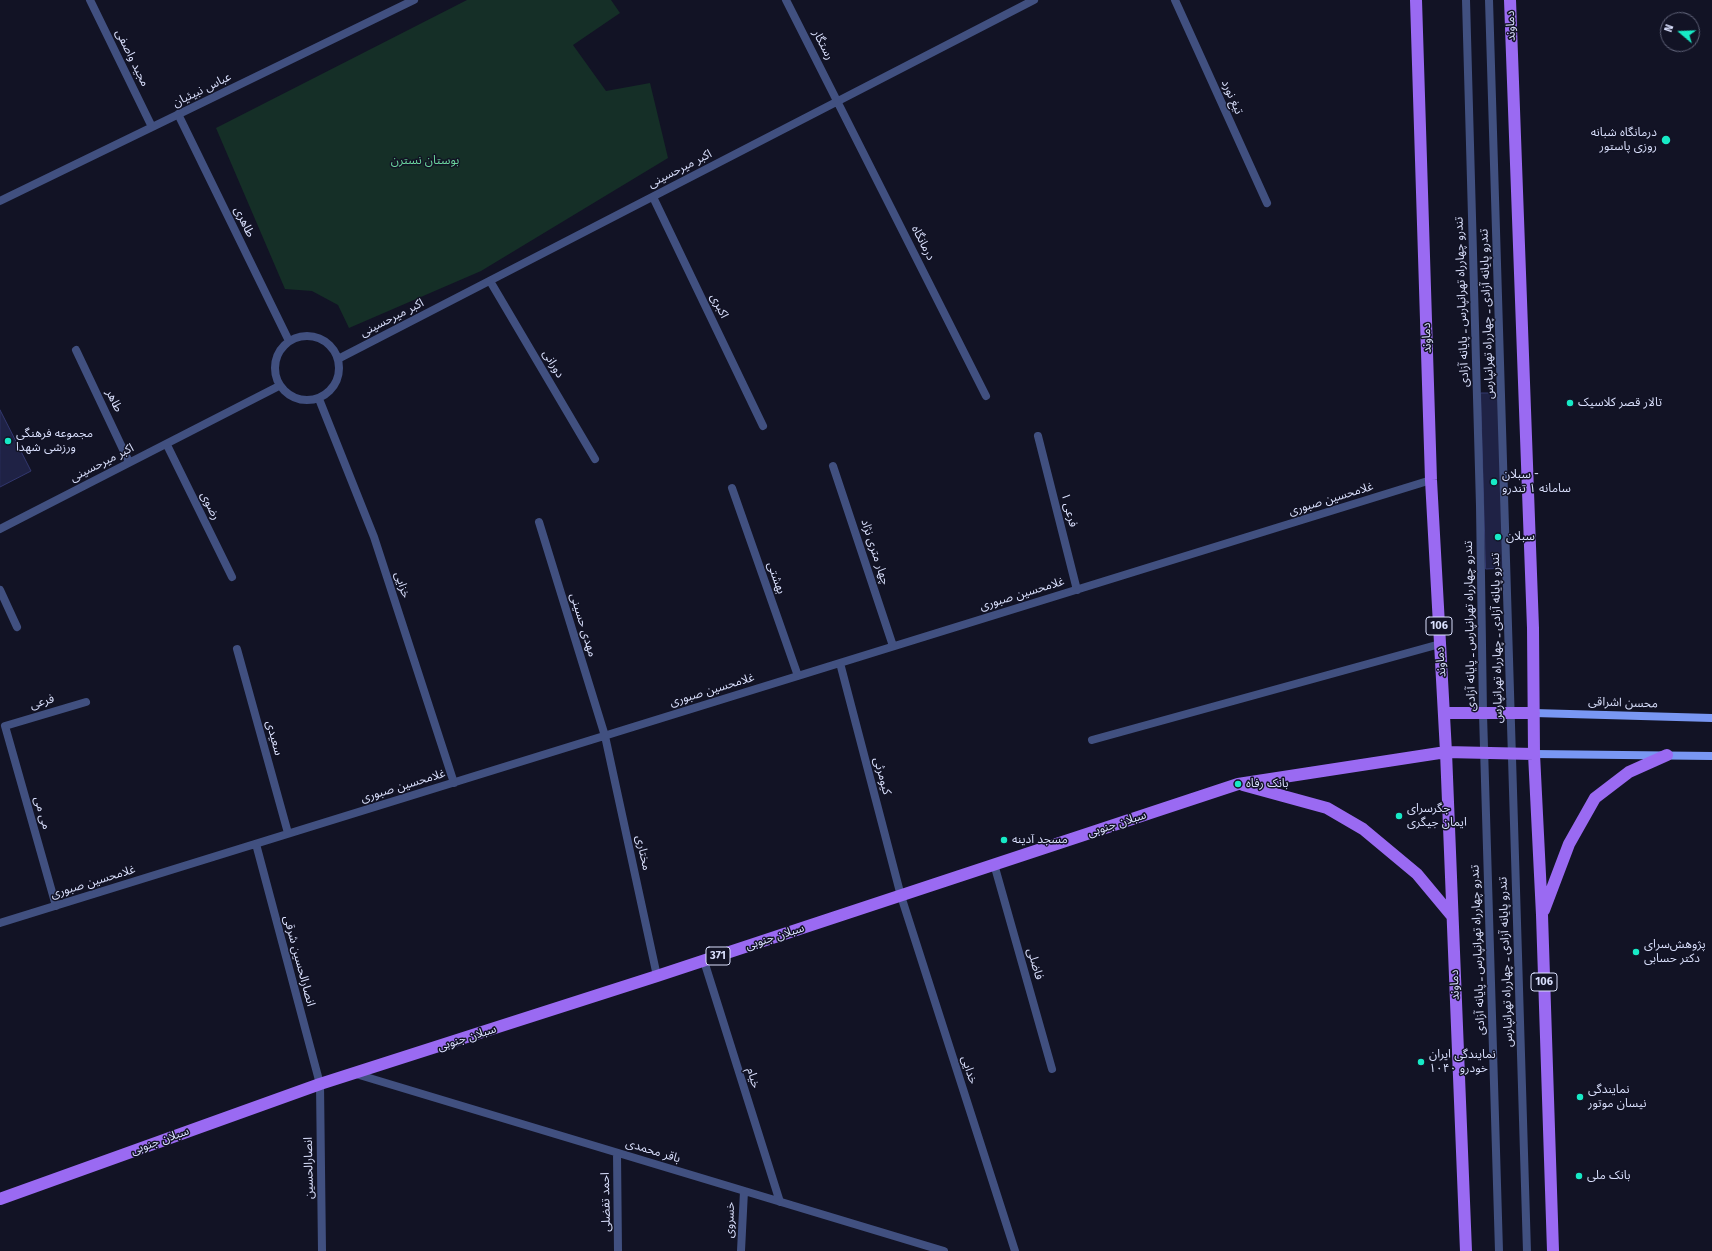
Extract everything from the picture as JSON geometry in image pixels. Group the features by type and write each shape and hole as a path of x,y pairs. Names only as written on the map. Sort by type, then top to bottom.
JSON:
{"main road":[{"name":"دماوند","path":"1416,0 1431,480 1446,752 1466,1251"},
{"name":"دماوند","path":"1510,0 1533,628 1534,754 1542,914 1553,1251"},
{"path":"1444,713 1483,714 1534,712"},
{"name":"محسن اشراقی","path":"1534,712 1712,718"},
{"name":"سبلان جنوبی","path":"0,1199 320,1084 356,1074 704,961 1238,784 1446,752 1534,754"},
{"path":"1534,754 1712,756"},
{"path":"1542,914 1569,844 1595,798 1629,772 1667,755"},
{"path":"1238,784 1327,808 1363,829 1417,874 1452,916"}],"street":[{"name":"مجید واصفی","path":"90,0 152,127"},
{"name":"عباس نبیئیان","path":"0,201 414,0"},
{"name":"رستگار","path":"786,0 838,101"},
{"name":"اکبر میرحسینی","path":"338,359 1034,0"},
{"name":"تیغ نورد","path":"1175,0 1267,203"},
{"name":"تندرو چهارراه تهرانپارس ـ پایانه آزادی","path":"1466,0 1480,506 1484,753 1499,1251"},
{"name":"تندرو پایانه آزادی ـ چهارراه تهرانپارس","path":"1490,0 1527,1251"},
{"name":"درمانگاه","path":"838,101 986,396"},
{"name":"طاهری","path":"178,114 288,341"},
{"name":"اکبری","path":"653,197 763,426"},
{"name":"دورانی","path":"490,281 595,459"},
{"path":"309,336 320,338 329,344 336,353 338,359 339,375 335,385 328,393 319,399 308,401 298,400 288,395 279,386 274,368 276,358 288,341 299,337 309,336"},
{"name":"طاهر","path":"76,350 129,462"},
{"name":"اکبر میرحسینی","path":"0,529 129,462 167,445 279,386"},
{"name":"خزایی","path":"319,399 374,537 454,783"},
{"name":"فرعی ۱","path":"1038,436 1077,590"},
{"name":"رضوی","path":"167,445 232,577"},
{"name":"چهار متری نژاد","path":"833,466 893,646"},
{"name":"غلامحسین صبوری","path":"0,923 1431,480"},
{"name":"بهشتی","path":"732,488 798,676"},
{"name":"مهدی حسینی","path":"539,522 605,736"},
{"path":"0,590 17,628"},
{"path":"1092,740 1440,644"},
{"name":"سعیدی","path":"237,649 288,833"},
{"name":"کیومرثی","path":"840,663 901,896"},
{"name":"فرعی","path":"5,726 86,702"},
{"name":"می می","path":"5,726 56,906"},
{"name":"مختاری","path":"605,736 657,976"},
{"name":"انصارالحسین شرقی","path":"256,844 320,1084"},
{"name":"فاضلی","path":"994,864 1052,1069"},
{"name":"خدایی","path":"901,896 1015,1251"},
{"name":"خیام","path":"704,961 780,1202"},
{"name":"باقر محمدی","path":"356,1074 939,1250"},
{"name":"انصارالحسین","path":"320,1084 322,1251"},
{"name":"احمد تفضلی","path":"617,1153 618,1251"},
{"name":"خسروی","path":"741,1251 744,1191"}],"green space":[{"name":"بوستان نسترن","path":"467,0 611,0 620,13 573,45 606,91 650,83 668,158 481,271 349,328 338,305 312,291 285,289 216,128"}],"building":[{"path":"1481,393 1499,393 1503,568 1486,569"},
{"name":"مجموعه فرهنگی ورزشی شهدا","path":"0,410 31,471 0,487"}],"place":[{"name":"درمانگاه شبانه روزی پاستور","path":"1666,140"},
{"name":"تالار قصر کلاسیک","path":"1570,403"},
{"name":"مجموعه فرهنگی ورزشی شهدا","path":"8,441"},
{"name":"سبلان - سامانه ۱ تندرو","path":"1494,482"},
{"name":"سبلان","path":"1498,537"},
{"name":"بانک رفاه","path":"1238,784"},
{"name":"جگرسرای ایمان جیگری","path":"1399,816"},
{"name":"مسجد آدینه","path":"1004,840"},
{"name":"پژوهش‌سرای دکتر حسابی","path":"1636,952"},
{"name":"نمایندگی ایران خودرو ۱۰۴۰","path":"1421,1062"},
{"name":"نمایندگی نیسان موتور","path":"1580,1097"},
{"name":"بانک ملی","path":"1579,1176"}]}
